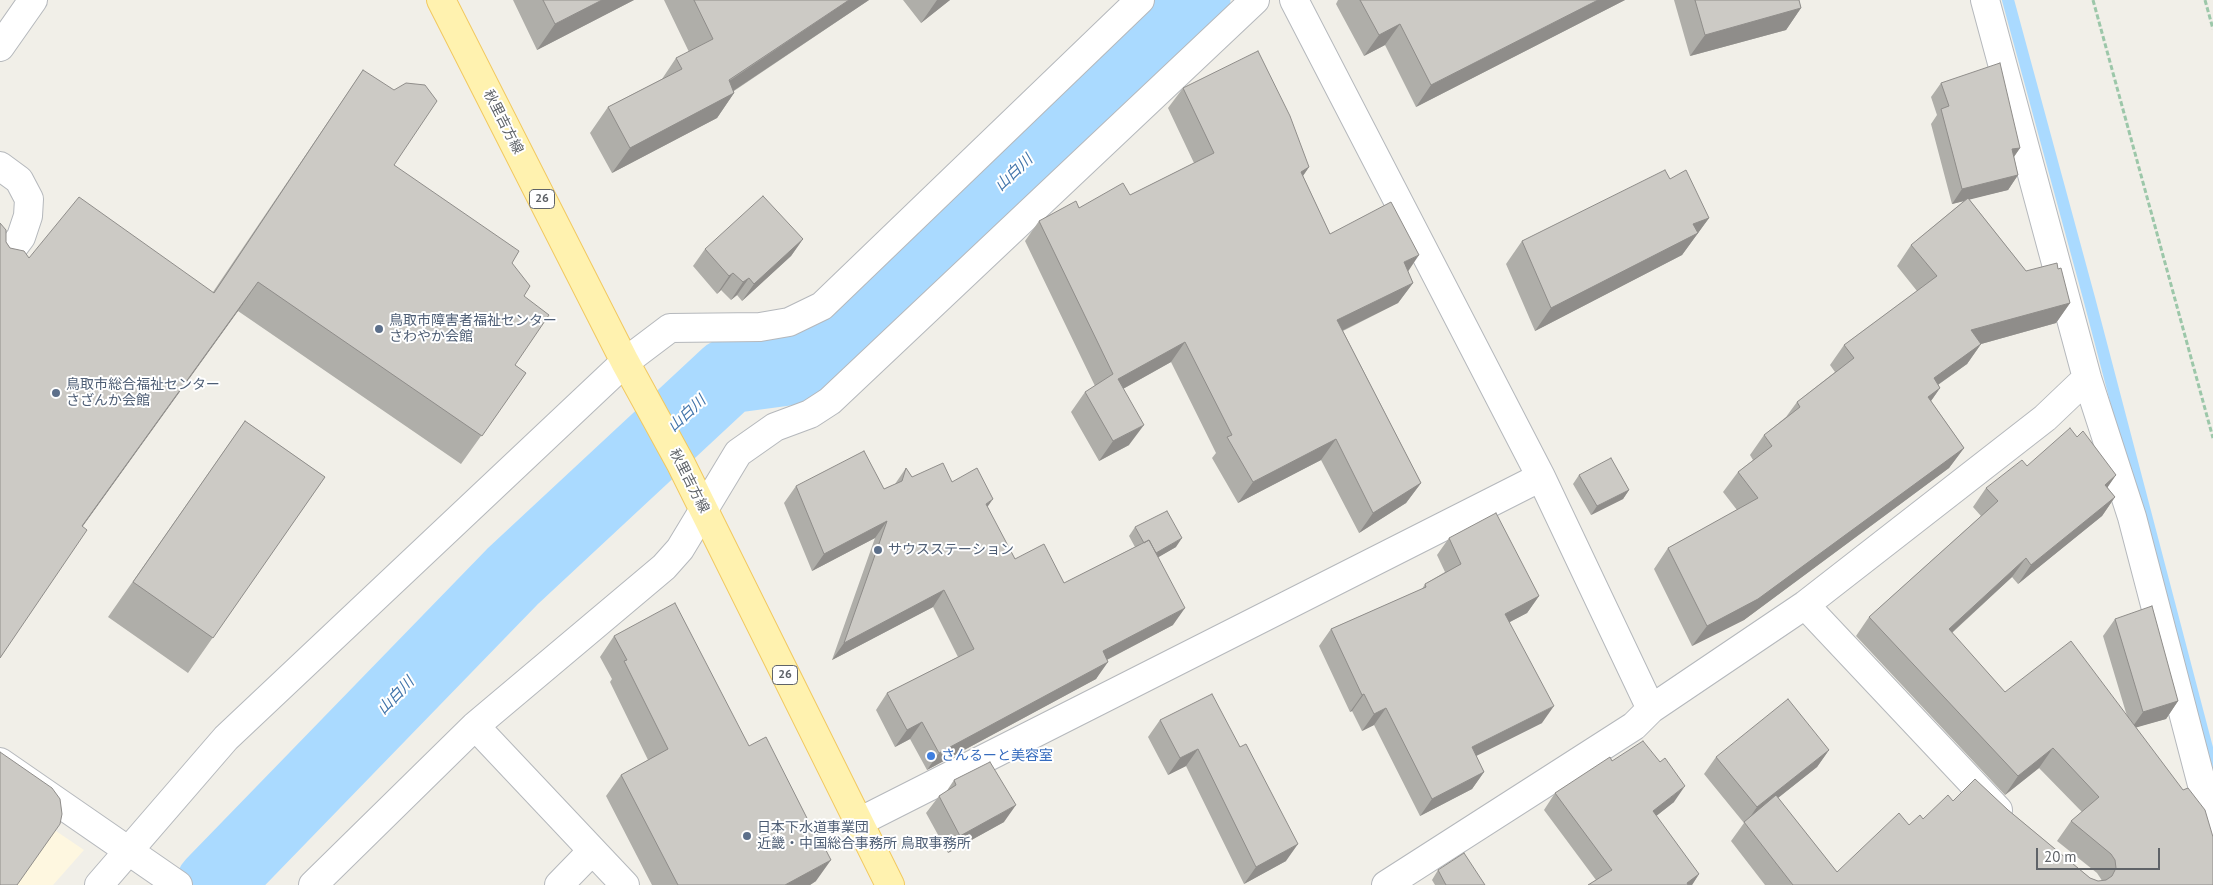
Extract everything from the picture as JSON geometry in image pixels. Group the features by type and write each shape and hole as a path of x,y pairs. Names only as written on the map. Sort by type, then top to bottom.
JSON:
{"main road":[{"name":"秋里吉方線","path":"441,0 625,362 681,464 890,885"}],"street":[{"path":"0,47 33,0"},
{"path":"99,885 226,738 625,362 670,328 760,327 790,322 822,306 1140,0"},
{"path":"313,885 475,726 664,567 680,549 738,453 775,427 810,414 830,400 1255,0"},
{"path":"1294,0 1542,477 1651,709"},
{"path":"1985,0 2087,378 2132,517 2213,827"},
{"path":"0,166 18,180 29,199 28,216 21,237 0,265"},
{"path":"1386,885 1634,726 1651,709 1805,605 2045,418 2087,378"},
{"path":"859,822 1542,477"},
{"path":"1805,605 1961,772 2019,828"},
{"path":"475,726 625,885"},
{"path":"0,762 178,885"},
{"path":"559,885 592,851"}],"path":[{"path":"2093,0 2213,438"},
{"path":"2205,0 2213,29"}],"shaded area":[{"path":"0,793 84,850 53,885 0,885"}],"building":[{"path":"543,0 602,0 555,24"},
{"path":"694,0 849,0 729,80 734,93 630,148 608,107 682,69 676,58 713,39"},
{"path":"1360,0 1598,0 1431,85 1400,24 1379,35"},
{"path":"1695,0 1799,0 1801,8 1705,35"},
{"path":"1258,51 1290,116 1309,167 1301,172 1330,234 1391,202 1419,255 1404,262 1413,283 1337,320 1421,483 1373,513 1336,439 1253,482 1227,437 1232,435 1185,342 1118,379 1144,425 1113,441 1085,392 1113,374 1039,221 1076,201 1079,208 1123,183 1130,195 1214,153 1183,88"},
{"path":"2000,63 2020,148 2012,149 2018,175 1962,189 1941,109 1949,106 1941,83"},
{"path":"363,70 394,90 406,83 425,85 437,101 394,165 519,251 512,263 530,286 524,296 549,315 515,365 526,373 482,436 258,282 82,526 87,530 0,658 0,223 6,230 6,242 10,248 24,251 29,258 79,197 214,293"},
{"path":"1665,170 1670,179 1686,170 1709,218 1693,224 1698,233 1551,308 1522,241"},
{"path":"763,196 803,239 754,284 749,278 743,282 733,273 729,276 705,249"},
{"path":"1968,198 2026,271 2057,263 2058,269 2061,268 2070,303 1971,330 1981,344 1934,378 1940,388 1928,397 1964,448 1758,599 1707,626 1668,548 1758,498 1738,472 1772,446 1764,435 1800,407 1797,402 1854,358 1844,345 1937,276 1911,245"},
{"path":"245,421 325,477 213,638 133,582"},
{"path":"2070,428 2077,437 2083,431 2116,475 2105,485 2115,497 2031,565 2026,558 1949,629 2005,692 2071,641 2183,790 2188,788 2205,810 2213,837 2213,885 1793,885 1744,822 1776,795 1837,872 1899,813 1909,825 1920,815 1923,819 1948,795 1953,801 1975,779 2008,810 2090,878 2098,881 2106,880 2112,876 2116,868 2115,860 2111,854 2071,821 2099,797 2053,748 2018,776 1869,617 1998,501 1986,488 2022,460 2027,466"},
{"path":"864,451 884,489 902,481 906,468 912,477 943,463 952,482 977,468 993,499 986,504 1015,559 1044,544 1064,583 1149,540 1185,608 1103,651 1108,662 939,753 922,722 907,730 887,693 974,649 944,590 844,643 887,521 824,554 796,486"},
{"path":"1611,458 1629,490 1597,506 1579,475"},
{"path":"1167,511 1182,538 1156,553 1149,540 1144,543 1135,527"},
{"path":"1496,513 1539,596 1505,614 1554,706 1472,747 1484,772 1432,799 1386,708 1374,714 1364,694 1362,695 1331,629 1426,587 1425,584 1461,564 1449,538"},
{"path":"675,603 749,746 766,737 813,830 815,829 831,860 785,885 678,885 621,775 668,749 624,661 627,660 614,636"},
{"path":"2152,606 2178,701 2143,712 2115,619"},
{"path":"1212,694 1240,747 1246,744 1298,844 1256,867 1198,749 1180,758 1160,720"},
{"path":"1788,699 1829,750 1757,807 1716,757"},
{"path":"1643,741 1660,762 1665,758 1685,786 1653,811 1699,874 1687,883 1688,885 1588,885 1612,870 1555,793 1610,757 1612,761"},
{"path":"0,752 52,788 60,799 62,814 60,824 17,885 0,885"},
{"path":"990,762 1016,805 960,836 939,796 956,785 954,780"},
{"path":"1464,853 1485,885 1446,885 1438,870"}],"waterway":[{"name":"山白川","path":"213,885 513,576 728,376 817,364 1193,0"},
{"path":"2008,0 2089,298 2213,771"}],"place":[{"name":"鳥取市障害者福祉センター さわやか会館","path":"379,329"},
{"name":"鳥取市総合福祉センター さざんか会館","path":"56,393"},
{"name":"サウスステーション","path":"878,550"},
{"name":"さんるーと美容室","path":"931,756"},
{"name":"日本下水道事業団 近畿・中国総合事務所 鳥取事務所","path":"747,836"}]}
